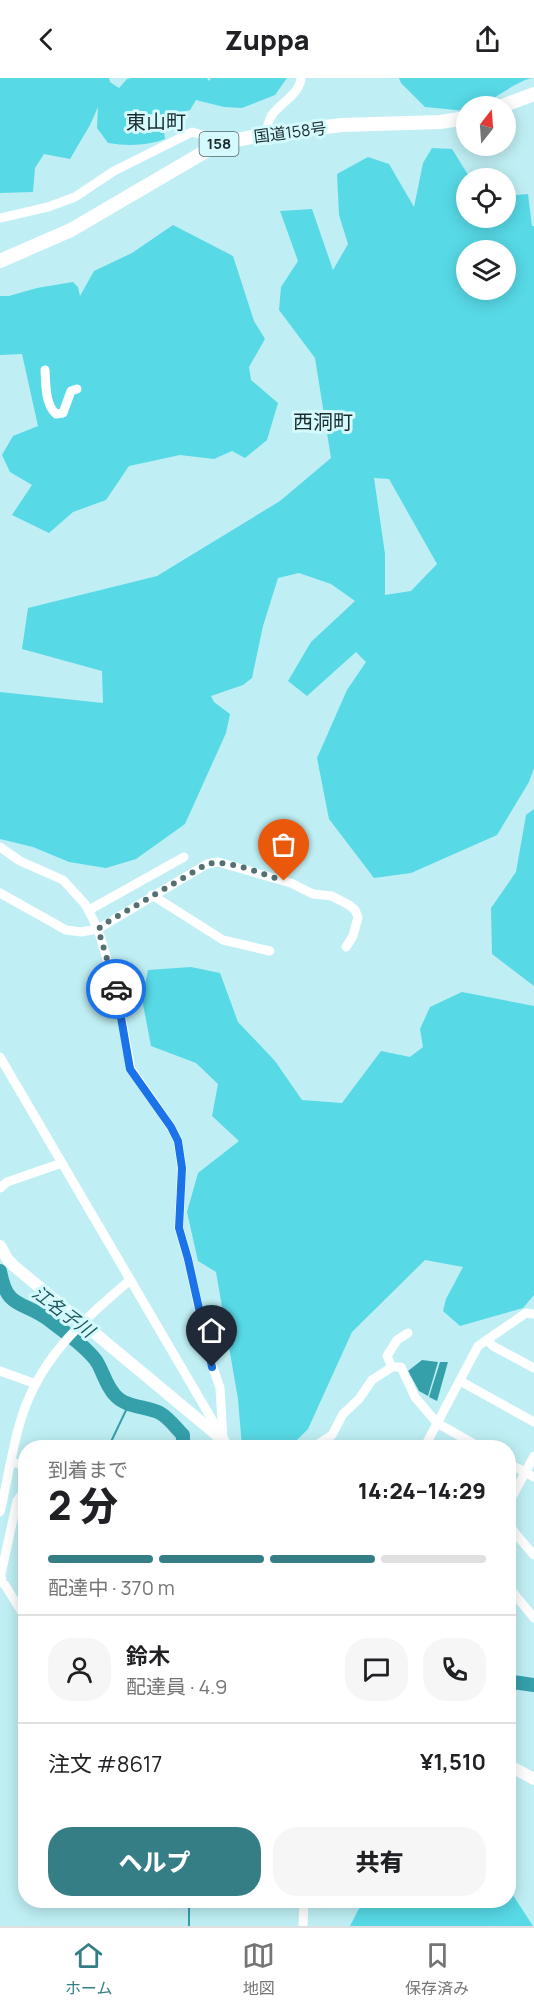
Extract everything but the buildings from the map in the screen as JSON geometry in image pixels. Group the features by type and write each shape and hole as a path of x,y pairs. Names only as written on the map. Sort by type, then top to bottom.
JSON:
{"highway":[{"path":"516,101 534,94"},
{"name":"国道158号","path":"0,261 71,230 218,144 266,134 342,125 456,120"}],"main road":[{"path":"0,1246 14,1266 220,1440"},
{"path":"516,1769 534,1779"}],"street":[{"path":"266,134 269,120 293,94 301,78"},
{"path":"0,218 48,207 75,197 114,171 192,132 210,137 218,144"},
{"path":"45,370 46,392 52,410 56,414 63,413 71,391 77,389"},
{"path":"0,847 20,861 63,880 89,910 98,929 117,994 130,1069 171,1127 178,1141 182,1168 179,1228 210,1359 220,1388 225,1440"},
{"path":"89,910 184,857"},
{"path":"0,893 66,930 81,933 98,929 207,864 225,863 291,883 313,894 332,896 349,905 358,917 353,936 346,947"},
{"path":"152,895 220,938 270,951"},
{"path":"0,1057 129,1281 216,1424 223,1440"},
{"path":"0,1188 7,1182 62,1163"},
{"path":"0,1512 19,1425 44,1368 72,1332 129,1281"},
{"path":"428,1440 478,1346 526,1313 534,1314"},
{"path":"392,1367 387,1356 397,1340 408,1333"},
{"path":"487,1340 493,1346 534,1368"},
{"path":"323,1440 332,1434 343,1414 359,1399 369,1383 392,1367 401,1367 416,1397 437,1423 467,1440"},
{"path":"0,1371 36,1384"},
{"path":"460,1381 534,1422"},
{"path":"516,1492 530,1474 534,1456"},
{"path":"12,1462 18,1464"},
{"path":"516,1467 530,1474"},
{"path":"18,1500 1,1574 2,1583 18,1606"},
{"path":"516,1534 534,1555"},
{"path":"516,1597 534,1618"},
{"path":"303,1926 304,1908"}],"shaded area":[{"path":"0,78 109,78 110,82 119,88 131,78 207,78 209,81 211,78 287,78 275,95 242,108 224,107 196,100 190,110 162,117 165,139 144,144 108,143 97,128 98,107 70,159 44,154 35,168 33,192 0,193"},
{"path":"399,78 531,78 497,96 456,96 456,110 425,107 401,83"},
{"path":"432,148 452,149 464,168 456,168 456,228 516,228 516,195 528,194 532,226 534,226 534,768 529,782 497,835 411,873 374,878 329,819 317,758 347,690 366,662 356,652 307,696 288,681 311,642 355,601 331,584 299,573 278,578 263,626 252,678 243,685 211,696 214,702 230,714 226,733 185,824 136,859 106,868 69,862 33,847 0,839 0,692 103,703 102,671 22,649 28,608 157,576 280,501 331,458 315,358 279,310 281,287 298,261 280,211 312,209 333,270 348,244 339,215 337,174 368,157 389,164 414,207 423,163","holes":["374,478 389,479 437,564 411,591 385,595 385,554"]},
{"path":"173,225 233,256 254,321 265,339 249,367 251,380 278,403 267,440 245,458 232,451 214,459 180,455 129,466 106,500 73,512 49,533 12,515 32,485 10,472 2,455 13,436 38,426 22,354 0,355 0,296 73,282 78,287 80,296 94,271 132,253"},
{"path":"534,809 534,986 492,954 491,908 516,872 526,815"},
{"path":"191,967 220,973 238,1022 275,1061 302,1100 342,1103 381,1051 410,1057 423,1047 420,1029 430,1007 462,992 534,1006 534,1295 523,1308 460,1326 443,1311 446,1299 463,1267 425,1260 352,1332 308,1429 297,1440 241,1440 238,1399 216,1272 198,1261 187,1212 198,1173 239,1141 212,1116 218,1084 196,1063 151,1046 142,999 148,970"},
{"path":"422,1360 438,1362 428,1396 419,1391 408,1371"},
{"path":"440,1362 448,1362 437,1401 429,1397"},
{"path":"516,1900 533,1926 350,1926 359,1908 516,1908"}],"waterway":[{"name":"江名子川","path":"0,1271 11,1298 49,1320 87,1351 97,1362 109,1387 119,1399 160,1413 183,1435 183,1440"},
{"path":"112,1440 129,1404"},
{"name":"江名子川","path":"516,1682 534,1685"},
{"path":"189,1908 189,1926"}],"way so far":[{"path":"116,989 98,929 106,923 213,862 225,863 284,881"}],"district":[{"name":"東山町","path":"156,122"},
{"name":"西洞町","path":"323,422"}],"route":[{"path":"116,989 130,1069 171,1127 178,1141 182,1168 178,1225 188,1259 212,1367"}]}
